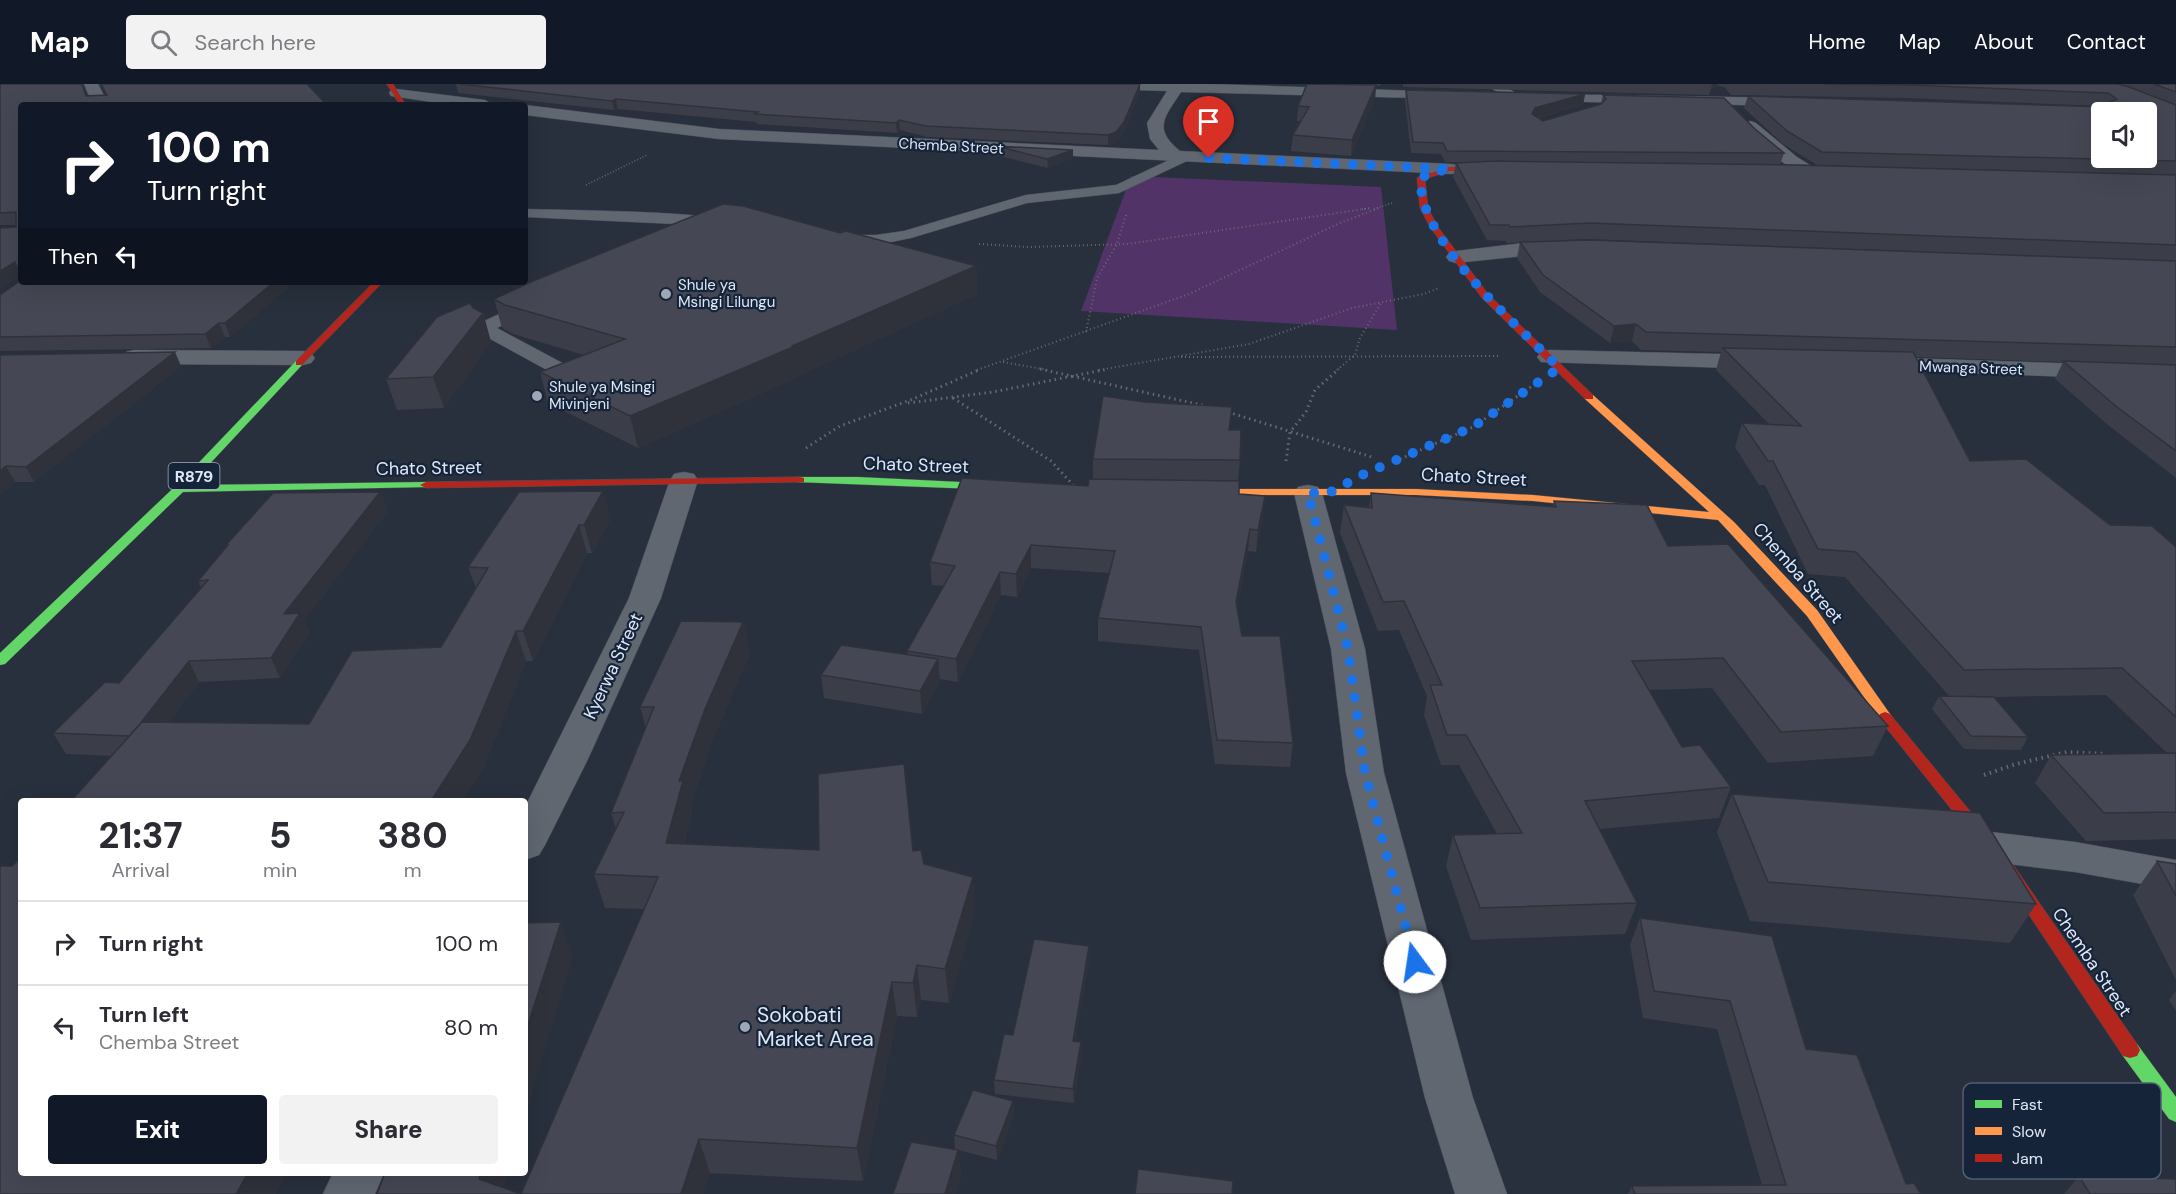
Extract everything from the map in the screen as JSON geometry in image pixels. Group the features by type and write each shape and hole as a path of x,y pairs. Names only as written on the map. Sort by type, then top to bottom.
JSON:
{"street":[{"path":"91,84 100,102"},
{"path":"1075,84 1286,87 1516,98 1610,94 1724,101 1805,102"},
{"path":"1492,84 1516,98"},
{"path":"1710,84 1760,137 1791,161 1818,173"},
{"path":"1175,85 1154,123 1154,131 1161,146 1180,157"},
{"path":"396,94 461,102"},
{"path":"1576,115 1599,106 1610,94"},
{"name":"Chemba Street","path":"528,110 719,134 1451,169 1515,168"},
{"name":"Chemba Street","path":"1451,169 1430,173 1421,178 1424,208 1434,227 1485,296 1626,433 1720,517 1812,613 1880,710 1991,847 2107,1020 2154,1083"},
{"path":"1782,172 1818,173"},
{"path":"1462,265 1532,248 1586,247"},
{"name":"R879","path":"0,661 181,489 303,358 376,285"},
{"path":"108,358 303,358"},
{"path":"1554,362 1784,363"},
{"name":"Mwanga Street","path":"1856,364 2176,374"},
{"name":"Chato Street","path":"181,489 684,480 858,480 1077,490"},
{"name":"Kyerwa Street","path":"528,839 569,759 645,598 684,480"},
{"name":"Chato Street","path":"1185,492 1416,492 1522,498 1720,517"},
{"path":"1319,493 1348,649 1365,773 1449,1098 1480,1194"},
{"path":"1991,847 2075,857 2176,875"},
{"name":"Chemba Street","path":"2161,1093 2176,1113"},
{"path":"349,1194 358,1176"}],"lane":[{"path":"826,239 876,240 906,235 1026,199 1104,192 1130,185 1180,157"},
{"path":"529,213 669,218 738,224"},
{"path":"683,233 702,221"},
{"path":"543,300 488,326 489,331 576,378"}],"path":[{"path":"529,213 649,154"},
{"path":"1086,332 1097,278 1123,230 1130,185"},
{"path":"778,480 797,456 818,437 855,419 904,404 974,371 1086,332 1239,274 1325,230 1381,207 1422,194"},
{"path":"976,244 1029,247 1117,244 1381,207"},
{"path":"904,404 993,392 1073,375 1249,344 1352,309 1433,291 1462,265"},
{"path":"1290,432 1306,412 1315,390 1355,355 1360,338 1382,303"},
{"path":"1170,357 1287,359 1413,354 1554,362"},
{"path":"1002,361 1209,407"},
{"path":"1319,493 1473,427 1554,362"},
{"path":"952,398 1050,461 1077,490"},
{"path":"1220,410 1379,460"},
{"path":"1944,789 2016,764 2067,752 2111,755"}],"shaded area":[{"path":"1131,176 1381,187 1397,330 1081,311"}],"building":[{"path":"0,84 82,84 86,96 107,95 101,84 307,84 324,102 18,102 18,267 15,262 0,271 0,228 16,227 16,212 0,213"},
{"path":"460,84 1140,84 1124,122 1116,132 1108,135 926,126 899,120 896,123 755,114 758,112 616,99 612,101"},
{"path":"1307,84 1376,85 1352,140 1293,135 1309,107 1298,106"},
{"path":"1824,84 2118,84 2176,105 2176,161 2157,161 2157,102 2110,102 2117,99 2108,93"},
{"path":"2154,84 2176,84 2176,92"},
{"path":"1406,90 1585,94 1535,108 1532,114 1543,121 1601,104 1606,99 1603,95 1724,98 1755,129 1784,153 1447,151 1443,143 1413,142"},
{"path":"1748,96 2091,106 2091,159 1822,152 1787,131"},
{"path":"996,146 1073,150 1047,159"},
{"path":"1495,161 1797,165 2176,175 2176,245 1589,223 1510,227 1509,225 1490,225 1456,163"},
{"path":"723,204 743,206 840,233 846,231 976,266 630,416 540,372 625,339 505,305 494,299"},
{"path":"1589,240 2176,261 2176,347 1646,332 1636,324 1614,326 1543,275 1520,242"},
{"path":"18,282 18,285 270,285 225,323 219,323 205,334 0,337 0,295"},
{"path":"470,303 473,308 483,313 433,377 386,379 437,317"},
{"path":"1723,348 1913,352 1970,461 2026,459 2110,525 2152,526 2176,547 2176,717 2122,668 1964,670 1856,552 1818,549 1773,461 1768,461 1742,423 1801,426"},
{"path":"175,352 26,467 6,466 0,471 0,355"},
{"path":"2063,361 2176,365 2176,451 2117,407"},
{"path":"1103,396 1144,402 1232,407 1229,430 1241,430 1240,460 1093,459"},
{"path":"962,478 1088,486 1089,479 1239,481 1239,494 1265,496 1258,530 1250,529 1236,602 1242,636 1280,636 1293,743 1217,740 1201,627 1098,618 1115,551 1031,545 1016,574 1000,572 956,659 907,651 955,566 930,562"},
{"path":"603,491 584,525 579,525 523,631 516,631 470,740 433,798 74,798 142,722 309,724 352,651 441,647 488,568 468,567 519,492"},
{"path":"380,492 284,614 300,613 271,658 189,661 129,736 53,733 105,682 119,683 208,580 198,581 228,545 226,545 273,493"},
{"path":"1371,493 1556,507 1554,501 1647,505 1668,546 1728,544 1888,726 1781,732 1723,658 1632,661 1682,747 1700,745 1731,787 1585,801 1637,903 1480,908 1453,835 1522,833 1466,735 1447,735 1430,685 1442,685 1404,601 1383,602 1344,505 1372,508"},
{"path":"681,621 743,622 705,709 679,781 683,781 666,843 819,850 818,774 904,764 913,851 921,850 924,864 973,877 945,969 917,965 913,983 892,982 857,1148 699,1139 681,1194 521,1194 658,877 594,874 624,812 611,813 654,707 640,707"},
{"path":"841,645 938,659 920,691 821,675"},
{"path":"1939,696 1994,697 2028,737 1971,736"},
{"path":"2176,753 2176,812 2104,813 2051,755"},
{"path":"1732,794 1980,813 2036,904 1768,882"},
{"path":"18,860 18,1176 246,1176 236,1194 0,1194 0,866 12,866"},
{"path":"2157,861 2176,864 2176,896"},
{"path":"1640,918 1772,936 1806,1049 1857,1055 1906,1184 1914,1183 1921,1194 1635,1194 1632,1186 1786,1185 1730,1001 1654,991"},
{"path":"561,922 528,1025 528,923"},
{"path":"1034,939 1089,946 1073,1041 1081,1042 1073,1089 994,1080 1004,1034 1013,1035"},
{"path":"973,1090 1013,1101 996,1146 954,1135"},
{"path":"911,1142 958,1150 945,1194 893,1194"},
{"path":"1138,1169 1233,1181 1232,1194 1135,1194"},
{"path":"384,1176 480,1176 479,1179 521,1194 377,1194"},
{"path":"2081,1179 2176,1179 2176,1194 2090,1194"}],"traffic: fast":[{"path":"0,661 190,478 299,363"},
{"path":"800,480 858,480 1002,487"},
{"path":"181,489 426,485"},
{"path":"2130,1050 2154,1083"},
{"path":"2161,1092 2176,1113"}],"traffic: slow":[{"path":"1589,397 1730,525 1812,613 1885,717"},
{"path":"1195,492 1416,492 1533,498 1720,517"}],"traffic: jam":[{"path":"390,84 401,102"},
{"path":"1499,168 1449,169 1421,178 1424,208 1434,227 1485,296 1589,397"},
{"path":"299,363 376,285"},
{"path":"426,485 800,480"},
{"path":"1885,717 2001,860 2130,1050"}],"place":[{"name":"Shule ya Msingi Lilungu","path":"666,294"},
{"name":"Shule ya Msingi Mivinjeni","path":"537,396"},
{"name":"Sokobati Market Area","path":"745,1027"}],"route":[{"path":"1209,158 1451,169 1430,173 1421,178 1424,208 1434,227 1485,296 1559,368 1473,427 1364,474 1329,493 1308,493 1348,649 1365,773 1415,962"}]}
